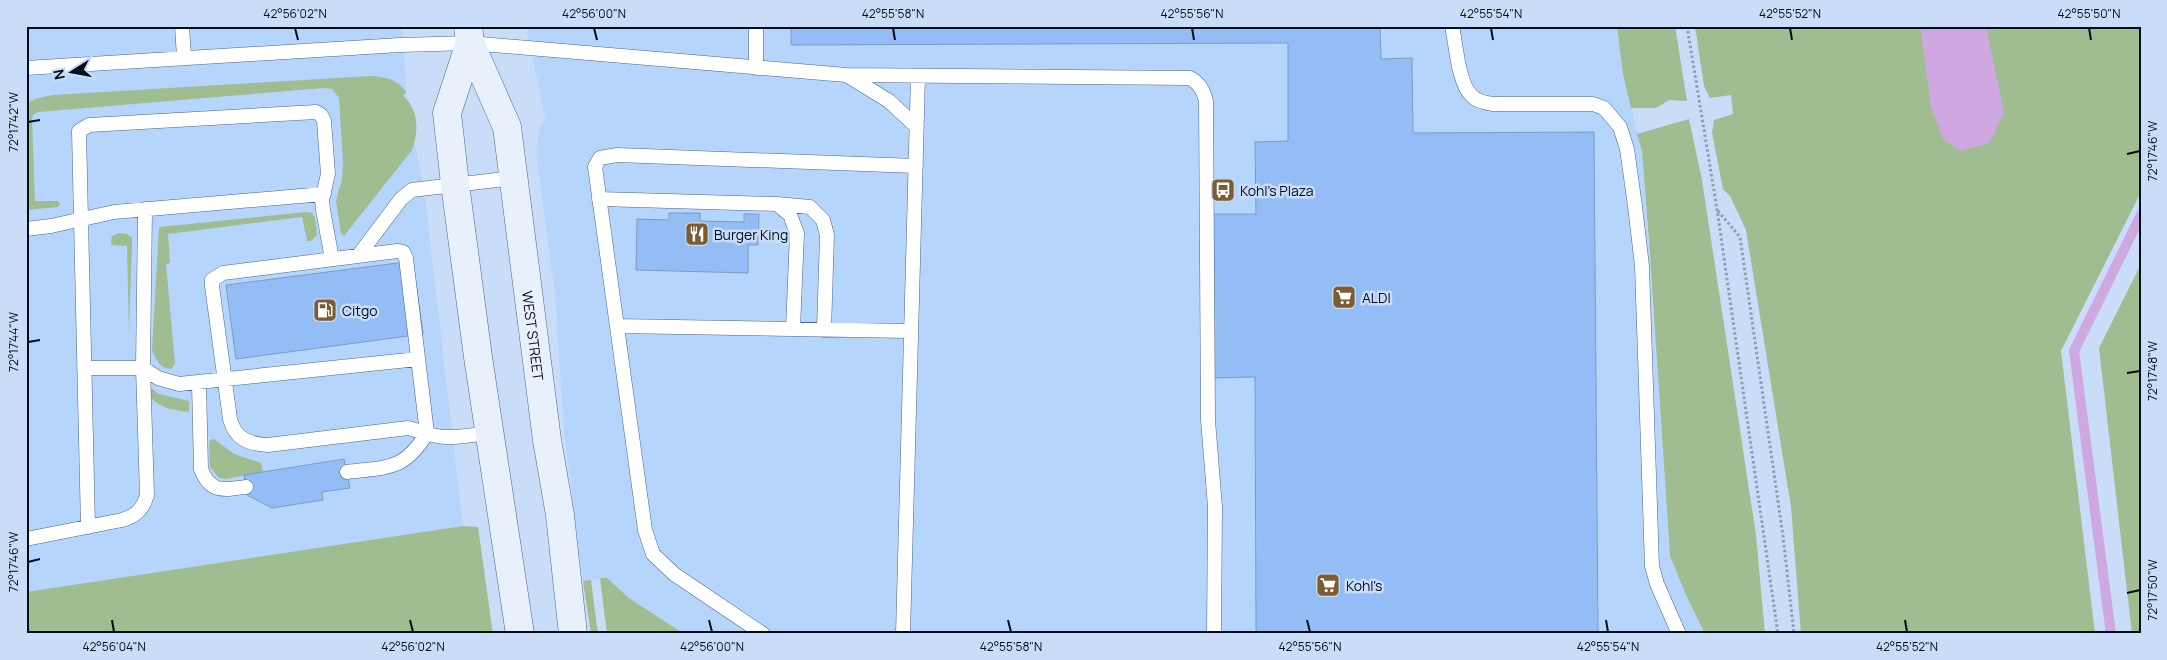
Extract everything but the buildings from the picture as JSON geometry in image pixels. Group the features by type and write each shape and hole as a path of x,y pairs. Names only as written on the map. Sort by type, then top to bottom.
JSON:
{"street":[{"name":"WEST STREET","path":"469,35 507,127 547,440 560,515 573,634"},
{"path":"469,35 447,113 455,184 520,634"}],"lane":[{"path":"182,26 184,57"},
{"path":"756,26 756,68"},
{"path":"1452,26 1465,86 1471,96 1482,102 1493,104 1593,104 1604,108 1620,127 1627,149 1642,266 1652,566 1657,584 1679,634"},
{"path":"26,68 400,45 469,35 756,68 846,75 1190,78 1197,82 1203,90 1206,101 1208,420 1215,507 1214,634"},
{"path":"846,75 889,101 917,128"},
{"path":"903,634 918,76"},
{"path":"88,527 79,130 89,126 316,112 321,115 324,121 328,174 323,210 332,259"},
{"path":"763,634 674,574 653,554 645,530 594,167 600,158 617,155 916,166"},
{"path":"358,256 405,194 418,188 513,178"},
{"path":"26,230 114,212 324,194"},
{"path":"599,199 777,204 810,207 823,220 827,236 824,330"},
{"path":"777,204 790,214 797,233 793,329"},
{"path":"26,539 132,517 140,511 144,504 146,495 143,368 145,210"},
{"path":"347,472 394,465 406,460 427,433 406,258 403,252 397,251 216,275 212,280 224,381 232,428 240,438 254,444 268,445 408,428 427,433 448,438 490,433"},
{"path":"617,326 911,331"},
{"path":"84,368 143,368 158,378 169,382 199,384 418,359"},
{"path":"199,384 201,469 205,480 212,487 224,490 246,487"}],"path":[{"path":"1687,26 1717,210 1778,634"},
{"path":"1717,210 1740,237 1783,536 1794,634"}],"shaded area":[{"path":"26,26 402,26 408,109 424,188 463,526 26,592"},
{"path":"526,26 1617,26 1623,74 1642,151 1670,556 1705,634 684,634 629,598 607,578 583,581 564,432 555,294 536,152 539,131 545,118"},
{"path":"1920,26 1986,26 2004,113 1989,143 1959,151 1943,139 1931,107"}],"green space":[{"path":"1617,26 1675,26 1687,101 1669,100 1656,108 1631,108 1623,74"},
{"path":"1695,26 2141,26 2141,192 2061,351 2095,634 1801,634 1791,507 1746,230 1730,196 1723,189 1712,133 1714,120 1733,114 1731,95 1710,98 1704,86"},
{"path":"370,76 395,81 403,88 406,92 403,96 415,114 416,136 412,150 344,236 341,233 336,201 342,179 343,162 339,98 332,89 323,88 38,112 33,115 32,119 35,201 58,201 60,204 58,207 26,210 26,104 36,99 59,95"},
{"path":"1689,119 1702,180 1756,535 1765,634 1705,634 1670,556 1642,151 1637,134"},
{"path":"312,213 315,218 317,235 311,241 307,241 302,217 168,234 170,263 166,264 175,364 171,369 161,366 152,351 159,227"},
{"path":"119,233 127,234 132,238 129,334 127,246 112,245 111,243 112,236"},
{"path":"2141,264 2141,634 2132,634 2099,348"},
{"path":"151,388 159,394 189,401 189,412 173,410 159,405 151,398"},
{"path":"214,439 234,454 261,463 263,472 226,479 219,478 210,467 209,444 210,440"},
{"path":"463,526 478,527 493,634 26,634 26,592"},
{"path":"600,578 607,578 629,598 684,634 607,634"},
{"path":"591,580 598,634 591,634 583,581"}],"waterway":[{"path":"2111,634 2074,351 2141,215"}],"place":[{"name":"Kohl's Plaza","path":"1223,190"},
{"name":"Burger King","path":"697,234"},
{"name":"ALDI","path":"1344,297"},
{"name":"Citgo","path":"325,310"},
{"name":"Kohl's","path":"1328,585"}]}
